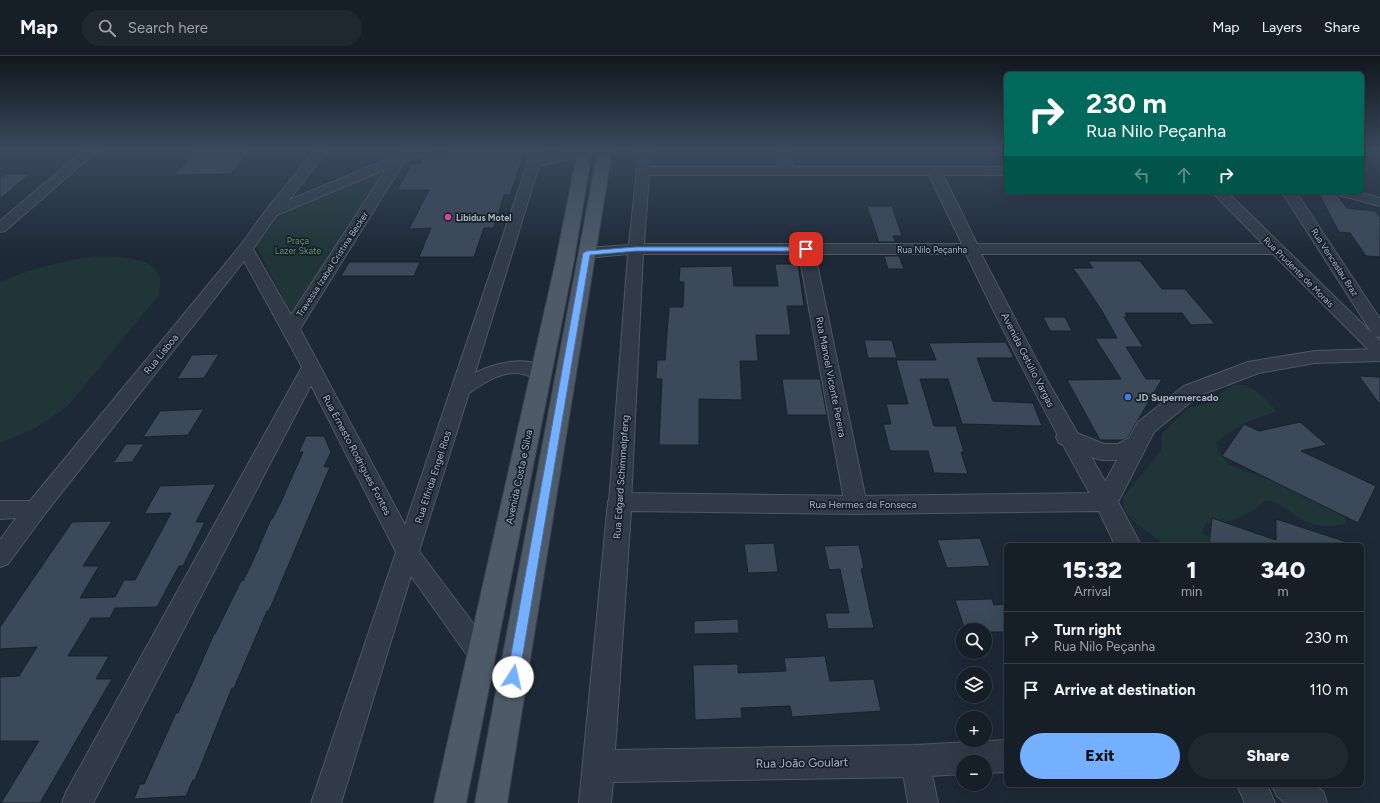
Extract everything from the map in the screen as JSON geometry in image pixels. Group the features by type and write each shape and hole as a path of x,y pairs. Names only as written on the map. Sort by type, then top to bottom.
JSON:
{"main road":[{"name":"Avenida Costa e Silva","path":"450,803 565,260 579,185"},
{"path":"491,803 599,185"}],"street":[{"path":"0,228 51,185"},
{"name":"Rua Lisboa","path":"0,557 36,509 246,249 272,212 294,185"},
{"path":"272,212 337,185"},
{"name":"Travessa Izabel Cristina Becker","path":"291,329 383,185"},
{"name":"Rua Elfrida Engel Rios","path":"326,803 527,185"},
{"name":"Rua Edgard Schimmelpfeng","path":"594,803 599,766 620,502 636,249 642,185"},
{"name":"Avenida Getúlio Vargas","path":"941,185 971,249 1067,437 1106,502 1127,543"},
{"name":"Rua Prudente de Morais","path":"1221,194 1380,351"},
{"name":"Rua Venceslau Braz","path":"1290,194 1380,332"},
{"path":"1350,194 1380,202"},
{"name":"Rua Ernesto Rodrigues Fontes","path":"246,249 291,329 408,553 481,654"},
{"name":"Rua Nilo Peçanha","path":"587,253 636,249 1277,249"},
{"name":"Rua Manoel Vicente Pereira","path":"806,249 856,505"},
{"path":"1106,502 1146,427 1191,390 1255,367 1315,357 1380,355"},
{"path":"77,803 311,367"},
{"path":"461,389 482,376 507,368 525,368 540,374"},
{"path":"1067,437 1102,452 1121,452 1136,444"},
{"name":"Rua Hermes da Fonseca","path":"620,502 856,505 1106,502"},
{"path":"0,510 36,509"},
{"name":"Rua João Goulart","path":"599,766 915,761 1004,756"},
{"path":"915,761 923,803"},
{"path":"1253,787 1260,803"},
{"path":"1291,787 1311,803"}],"green space":[{"name":"Praça Lazer Skate","path":"350,185 378,185 292,316 256,246 279,216"},
{"path":"97,256 124,257 143,261 151,265 157,271 160,279 159,295 67,407 34,429 0,443 0,282 47,266"},
{"path":"1232,385 1246,385 1259,393 1277,411 1245,423 1216,442 1218,450 1228,464 1332,504 1345,517 1346,523 1335,526 1311,524 1280,505 1266,500 1252,511 1231,521 1206,523 1202,533 1217,543 1162,543 1132,520 1124,509 1123,497 1161,451 1162,433 1189,408 1211,402"}],"building":[{"path":"0,185 17,185 0,199"},
{"path":"400,185 513,185 510,195 504,195 494,228 484,228 474,257 419,257 431,228 409,229 429,190 397,190"},
{"path":"1319,194 1335,194 1347,208 1375,211 1380,217 1380,257 1366,256 1350,233 1339,232"},
{"path":"867,206 892,206 902,236 893,236 895,242 879,242"},
{"path":"884,256 899,256 904,269 888,269"},
{"path":"1088,261 1140,261 1162,289 1185,289 1215,324 1191,325 1182,313 1125,313 1127,317 1124,317 1143,347 1126,347 1146,379 1162,379 1128,437 1123,440 1100,440 1067,380 1121,379 1095,338 1117,338 1102,311 1073,268 1093,268"},
{"path":"349,262 420,262 414,276 341,276"},
{"path":"775,264 798,264 804,306 787,306 791,335 756,335 758,361 740,361 742,400 699,399 699,445 659,445 662,379 656,379 657,360 665,360 669,307 683,307 684,282 679,282 680,267 732,266 734,286 778,286"},
{"path":"1043,317 1065,317 1072,331 1050,331"},
{"path":"864,340 892,340 897,358 868,358"},
{"path":"1006,342 1014,358 977,358 993,401 1033,403 1042,426 962,424 948,379 920,379 934,426 956,426 964,452 961,452 968,474 934,473 928,451 890,451 883,424 891,424 886,404 908,404 896,360 936,360 929,343"},
{"path":"219,354 204,378 177,379 192,355"},
{"path":"1359,376 1380,377 1380,405"},
{"path":"782,379 820,379 827,415 787,415"},
{"path":"204,409 188,435 143,437 160,411"},
{"path":"1300,422 1327,445 1301,451 1376,486 1358,523 1222,456 1244,424 1259,431"},
{"path":"306,436 324,436 331,452 324,467 330,467 269,611 267,611 234,688 232,688 195,780 193,780 186,796 134,799 140,784 144,784 176,713 178,713 188,693 214,634 241,581 243,581 271,519 280,504 303,452 299,452"},
{"path":"126,444 144,444 132,462 113,463"},
{"path":"216,484 196,522 205,522 183,566 179,566 157,607 115,608 110,618 91,618 68,656 109,656 96,679 112,679 40,803 1,803 39,741 0,741 0,677 19,676 37,647 0,649 0,627 72,522 112,521 83,566 99,566 80,598 115,597 124,580 135,580 171,513 144,514 160,486"},
{"path":"1212,518 1276,540 1276,519 1347,542 1347,543 1209,543"},
{"path":"980,538 990,566 947,568 937,540"},
{"path":"774,543 778,572 748,573 744,544"},
{"path":"859,545 864,568 861,569 874,628 828,629 825,613 849,613 840,569 829,570 824,546"},
{"path":"992,599 994,605 1004,604 1004,632 992,632 992,623 963,623 955,600"},
{"path":"738,619 739,633 694,634 694,621"},
{"path":"825,656 830,681 874,679 881,711 792,717 790,706 741,708 742,718 695,720 693,665 738,664 738,673 786,671 784,658"}],"place":[{"name":"Libidus Motel","path":"448,217"},
{"name":"JD Supermercado","path":"1128,397"}],"route":[{"path":"513,677 587,253 636,249 806,249"}]}
